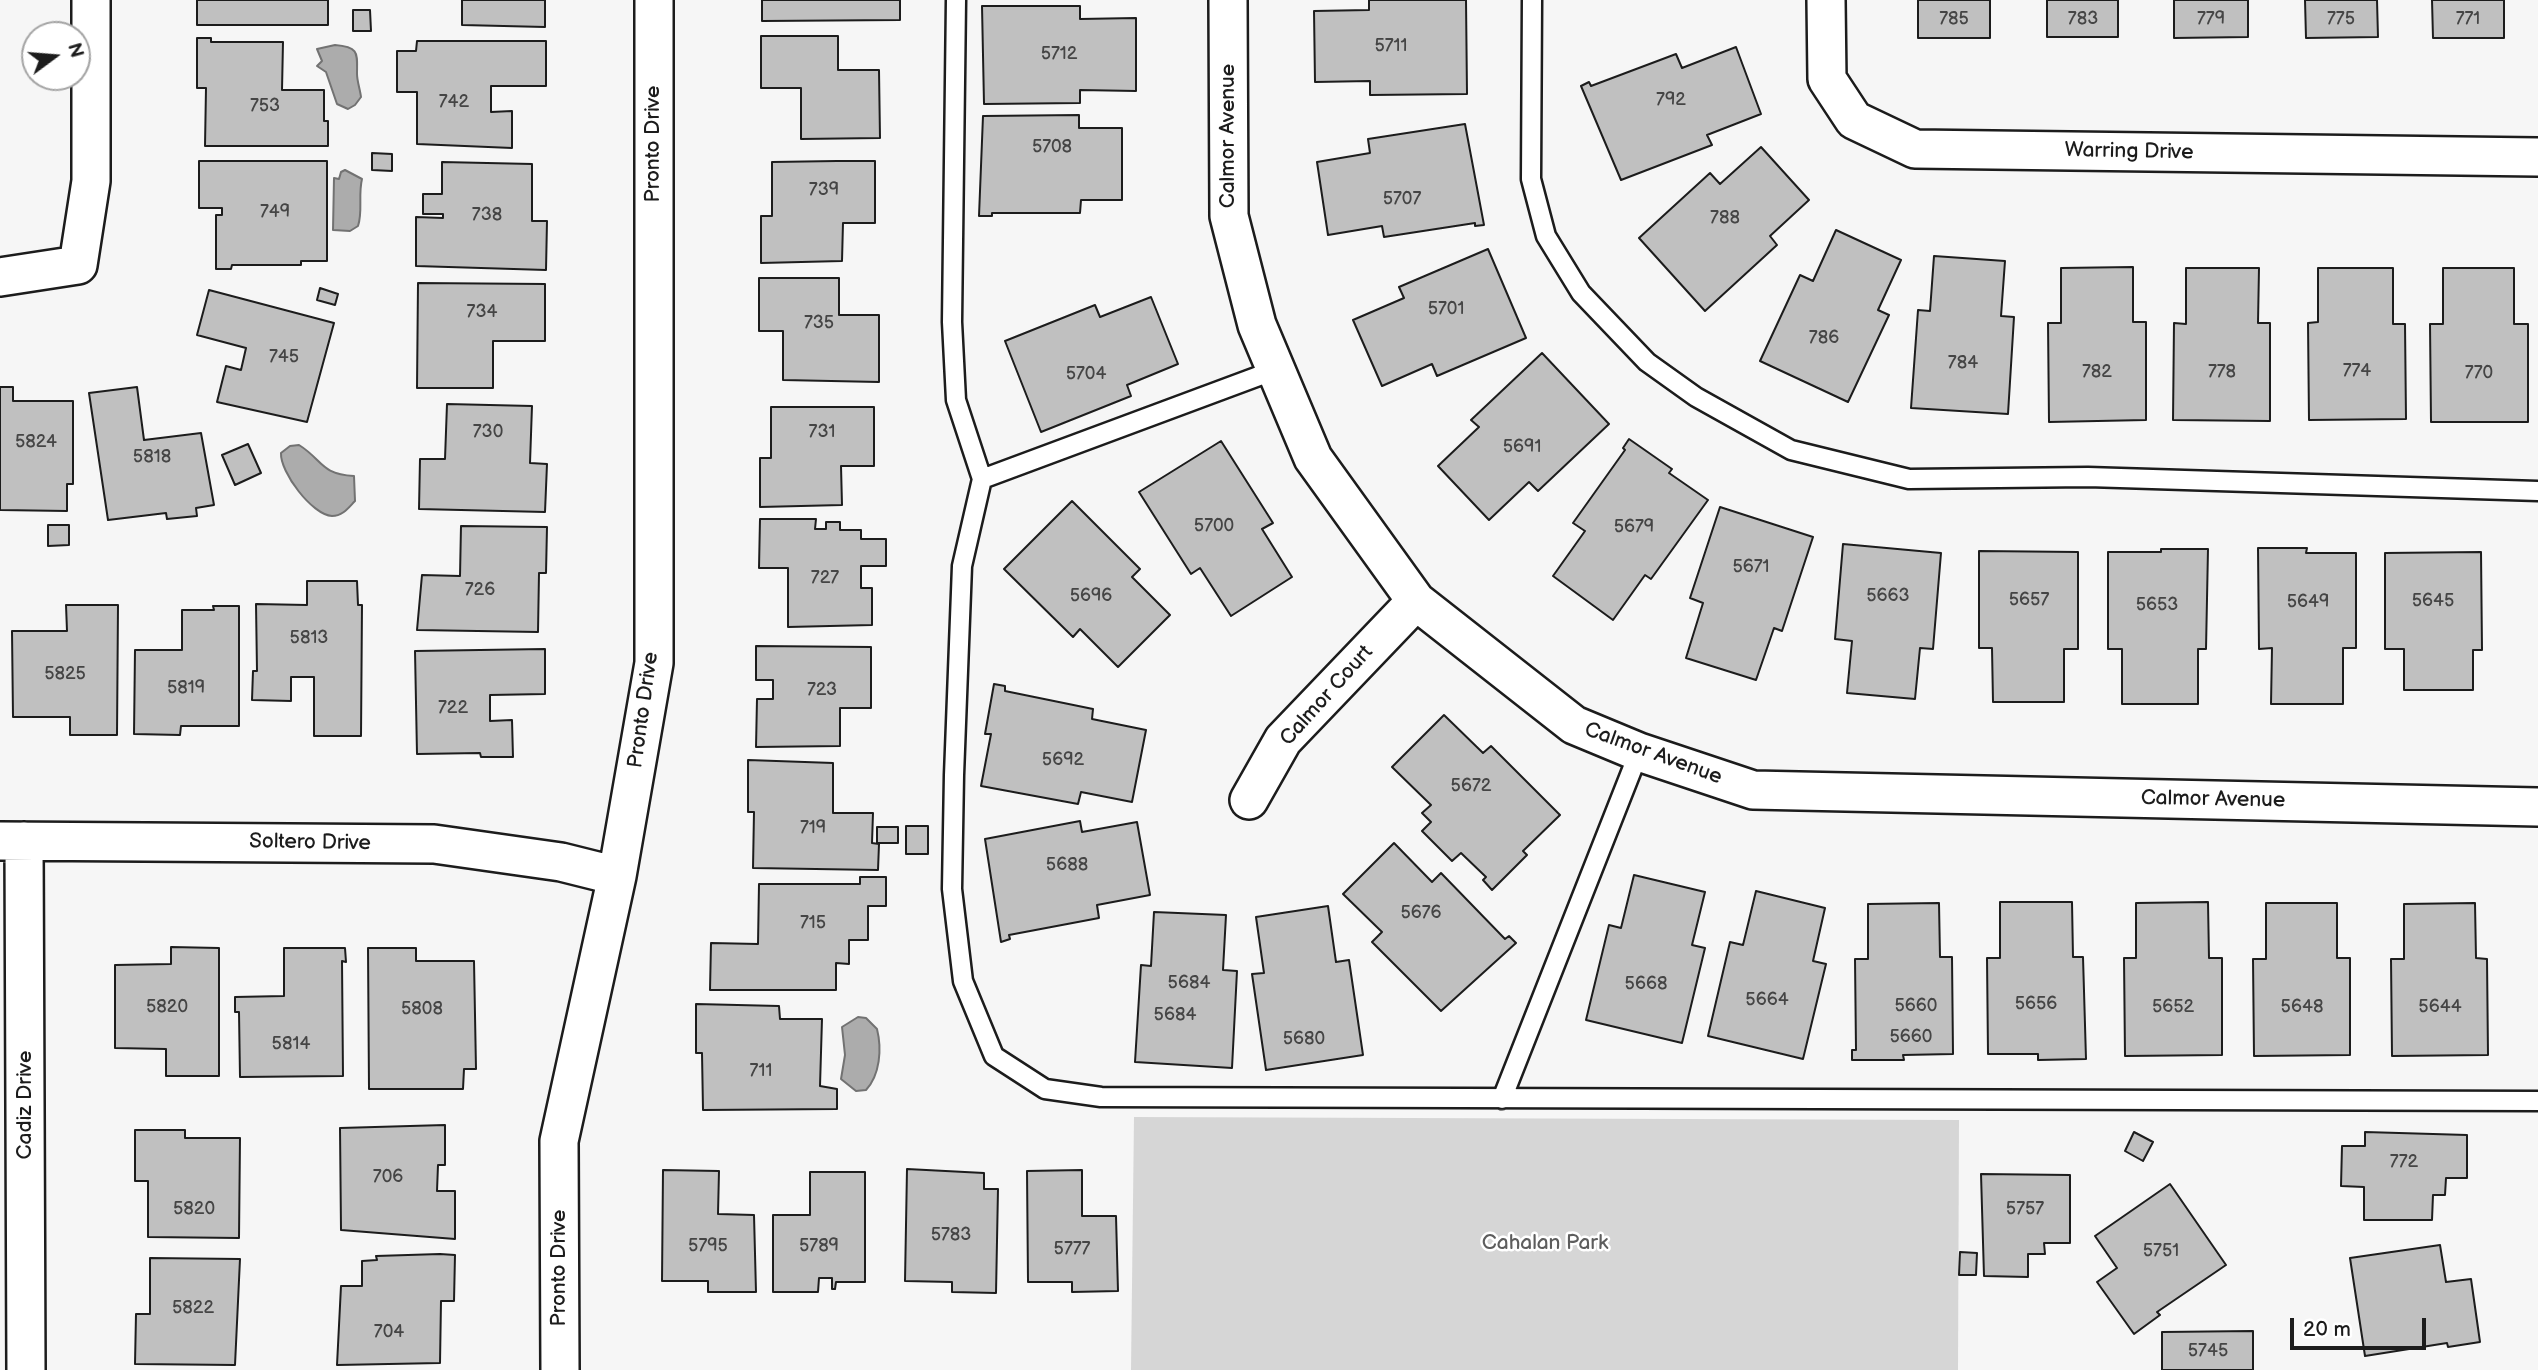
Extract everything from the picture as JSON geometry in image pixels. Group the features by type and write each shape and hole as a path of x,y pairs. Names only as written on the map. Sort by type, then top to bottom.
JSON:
{"street":[{"path":"0,276 78,265 91,181 91,0"},
{"name":"Pronto Drive","path":"560,1370 559,1141 617,876 654,663 654,0"},
{"name":"Calmor Avenue","path":"1228,0 1229,216 1257,325 1313,458 1416,601 1574,725 1639,752 1753,790 2538,807"},
{"name":"Warring Drive","path":"1826,0 1827,79 1854,120 1914,149 2538,157"},
{"name":"Calmor Court","path":"1249,800 1283,740 1416,601"},
{"name":"Soltero Drive","path":"12,841 434,844 561,862 617,876"},
{"name":"Cadiz Drive","path":"12,841 26,1370"}],"lane":[{"path":"956,0 952,322 956,400 982,479 962,566 953,889 963,981 994,1056 1045,1089 1101,1097 2538,1101"},
{"path":"1532,0 1531,179 1546,236 1581,293 1647,362 1696,397 1791,450 1909,479 2088,477 2538,491"},
{"path":"982,479 1275,370"},
{"path":"1502,1098 1639,752"}],"green space":[{"name":"Cahalan Park","path":"1134,1117 1959,1120 1958,1370 1131,1370"}],"shaded area":[{"path":"335,45 353,50 357,57 361,97 348,109 337,104 326,72 317,66 322,61 317,49"},
{"path":"345,170 362,179 358,226 350,231 333,230 334,178 339,179 341,172"},
{"path":"299,445 328,469 354,476 355,501 343,513 336,516 324,514 307,501 291,481 281,453 290,446"},
{"path":"858,1017 866,1018 877,1029 879,1053 871,1084 866,1090 856,1091 841,1079 845,1055 842,1027"}],"building":[{"path":"197,0 328,0 328,25 197,25"},
{"path":"462,0 545,0 545,27 462,25"},
{"path":"762,0 900,0 900,20 762,21"},
{"path":"1369,0 1466,0 1467,94 1370,95 1370,81 1315,82 1314,11 1369,10"},
{"path":"1918,0 1990,0 1990,38 1918,38"},
{"path":"2047,0 2118,0 2118,37 2047,37"},
{"path":"2174,0 2248,0 2248,37 2174,38"},
{"path":"2305,0 2377,0 2378,37 2306,38"},
{"path":"2432,0 2504,0 2504,38 2433,38"},
{"path":"982,6 1080,6 1080,19 1136,18 1136,91 1080,90 1080,103 984,104"},
{"path":"353,10 370,10 371,31 353,31"},
{"path":"761,36 838,36 838,70 879,70 880,138 801,139 801,88 761,88"},
{"path":"197,38 211,38 211,42 283,42 282,90 324,90 324,121 328,121 328,146 205,146 206,88 197,88"},
{"path":"417,41 546,41 546,86 491,86 491,112 512,111 512,148 417,144 417,92 397,92 397,51 416,51"},
{"path":"1736,47 1761,114 1707,135 1712,145 1621,180 1581,86 1589,82 1591,86 1676,54 1682,68"},
{"path":"1079,115 1079,128 1122,128 1122,200 1081,200 1080,213 992,213 992,216 979,216 983,116"},
{"path":"1465,124 1484,225 1475,226 1475,223 1384,237 1382,226 1328,235 1317,162 1370,153 1368,139"},
{"path":"1761,147 1809,200 1770,236 1777,245 1705,311 1639,238 1710,173 1720,184"},
{"path":"372,153 392,154 392,171 372,170"},
{"path":"199,161 327,161 327,261 301,261 301,265 232,265 231,269 216,269 216,215 222,215 222,208 199,208"},
{"path":"875,161 875,223 843,223 842,261 761,263 761,216 772,216 772,162"},
{"path":"442,162 532,164 532,221 547,221 546,270 416,266 416,217 443,218 443,214 423,214 423,194 442,194"},
{"path":"1836,230 1901,260 1878,310 1889,315 1848,402 1760,361 1800,275 1813,281"},
{"path":"1488,249 1526,338 1437,376 1432,364 1382,386 1353,320 1404,298 1399,287"},
{"path":"1934,256 2005,261 2001,316 2014,317 2008,414 1911,408 1918,310 1930,311"},
{"path":"2133,267 2133,322 2146,322 2146,420 2049,422 2048,323 2061,323 2061,268"},
{"path":"2186,268 2259,268 2258,323 2270,323 2270,421 2173,420 2174,323 2186,324"},
{"path":"2318,268 2393,268 2393,324 2405,324 2406,419 2309,420 2308,323 2318,322"},
{"path":"2443,268 2514,268 2514,324 2528,324 2528,422 2431,422 2430,324 2443,324"},
{"path":"759,278 839,278 839,315 879,315 879,382 783,380 783,331 759,331"},
{"path":"418,283 545,284 545,341 493,341 493,388 417,388"},
{"path":"320,288 338,294 335,305 317,300"},
{"path":"209,290 334,323 307,422 217,402 226,366 241,370 246,348 197,335"},
{"path":"1151,297 1178,364 1127,385 1131,396 1041,432 1005,341 1095,305 1100,317"},
{"path":"1542,353 1609,424 1538,491 1529,482 1489,520 1438,466 1479,427 1471,420"},
{"path":"0,387 13,387 13,401 73,401 73,484 67,484 67,511 0,510"},
{"path":"137,387 144,440 201,433 214,505 196,508 197,516 167,519 166,513 108,520 89,393"},
{"path":"447,404 532,406 530,463 547,464 545,512 419,509 420,459 445,459"},
{"path":"771,407 874,407 874,466 841,466 842,505 760,507 760,458 771,458"},
{"path":"1629,439 1672,469 1669,473 1708,500 1651,579 1645,575 1613,620 1553,576 1585,531 1573,523 1625,450 1623,448"},
{"path":"1221,441 1273,523 1262,529 1292,577 1231,616 1200,568 1191,574 1139,492"},
{"path":"248,444 261,473 235,485 222,455"},
{"path":"1072,501 1140,569 1132,577 1170,615 1118,667 1080,629 1073,637 1004,569"},
{"path":"1720,507 1813,537 1782,631 1774,628 1756,680 1686,658 1703,603 1690,598"},
{"path":"760,519 816,519 815,529 826,529 826,522 840,522 840,530 861,530 861,539 886,539 886,566 861,566 861,588 872,588 872,625 788,627 788,568 759,568"},
{"path":"48,525 69,525 69,545 48,546"},
{"path":"461,526 547,527 546,573 539,573 538,632 417,630 422,575 460,576"},
{"path":"1843,544 1941,553 1933,649 1920,648 1915,699 1847,693 1852,641 1835,639"},
{"path":"2258,548 2307,548 2306,553 2356,553 2356,648 2343,648 2343,704 2271,704 2272,648 2259,649"},
{"path":"2161,549 2208,549 2206,649 2198,649 2198,704 2122,704 2122,649 2108,649 2108,552 2161,552"},
{"path":"1979,551 2078,552 2078,649 2064,649 2064,702 1993,702 1992,648 1979,648"},
{"path":"2481,552 2482,650 2473,650 2473,690 2404,690 2404,649 2385,649 2385,553"},
{"path":"307,581 357,581 358,605 362,605 361,736 314,736 314,677 291,677 291,701 252,700 253,671 257,671 256,604 307,605"},
{"path":"66,605 118,605 117,735 70,735 70,717 13,717 12,631 67,631"},
{"path":"213,606 239,606 239,726 181,726 180,735 134,734 135,650 182,650 182,610 214,610"},
{"path":"756,646 871,647 871,708 840,708 840,746 756,747 757,699 773,699 773,680 756,680"},
{"path":"545,649 545,694 490,695 490,721 512,720 513,757 481,757 480,753 417,754 415,651"},
{"path":"994,684 1005,686 1005,691 1093,709 1092,719 1146,730 1132,802 1081,792 1078,804 981,786 991,734 985,734"},
{"path":"1444,715 1483,753 1491,746 1560,815 1523,851 1527,855 1492,890 1483,880 1486,877 1461,853 1452,861 1422,831 1431,822 1422,813 1431,805 1392,767"},
{"path":"748,760 833,763 833,813 873,813 872,843 879,844 878,870 753,868 754,812 748,812"},
{"path":"1080,821 1082,832 1137,822 1150,895 1097,905 1099,918 1009,935 1010,939 1001,942 985,839"},
{"path":"906,826 928,826 928,854 906,854"},
{"path":"877,827 898,827 898,843 877,843"},
{"path":"1394,843 1432,882 1441,873 1505,939 1509,936 1516,943 1441,1011 1372,942 1382,932 1343,894"},
{"path":"1634,875 1705,892 1692,945 1705,948 1682,1043 1586,1020 1609,925 1621,928"},
{"path":"860,877 886,877 886,906 868,906 868,940 849,940 849,964 836,963 836,990 710,990 711,943 758,944 759,884 860,884"},
{"path":"1756,891 1825,908 1813,961 1826,964 1803,1059 1708,1036 1730,942 1743,945"},
{"path":"2000,902 2072,902 2073,957 2083,957 2086,1059 2038,1060 2038,1054 1988,1054 1987,958 2000,958"},
{"path":"2208,902 2209,958 2222,958 2222,1055 2125,1056 2124,958 2136,958 2136,903"},
{"path":"1939,903 1940,957 1952,957 1953,1054 1903,1055 1904,1060 1852,1060 1852,1050 1856,1050 1855,959 1868,959 1868,904"},
{"path":"2266,903 2337,903 2337,958 2350,958 2350,1055 2254,1056 2253,959 2266,959"},
{"path":"2475,903 2476,958 2487,959 2488,1055 2392,1056 2391,959 2404,959 2404,904"},
{"path":"1328,906 1336,962 1349,960 1363,1055 1266,1070 1252,974 1264,973 1256,917"},
{"path":"1154,912 1226,915 1223,970 1237,971 1232,1068 1135,1062 1141,965 1151,966"},
{"path":"171,947 219,948 219,1076 166,1076 166,1049 115,1048 115,965 171,964"},
{"path":"284,948 345,948 346,962 342,961 343,1076 240,1077 239,1012 235,1012 235,997 284,996"},
{"path":"368,948 416,948 416,961 474,961 476,1069 464,1069 463,1089 369,1089"},
{"path":"696,1004 779,1006 780,1019 822,1019 820,1086 837,1089 837,1109 703,1110 702,1053 696,1053"},
{"path":"445,1125 445,1165 438,1165 437,1191 455,1191 455,1239 341,1230 340,1128"},
{"path":"135,1130 185,1130 185,1138 240,1138 239,1238 148,1237 148,1181 135,1181"},
{"path":"2134,1132 2153,1142 2143,1161 2125,1151"},
{"path":"2365,1132 2467,1135 2467,1178 2446,1178 2445,1195 2433,1195 2432,1220 2364,1220 2364,1187 2341,1186 2342,1146 2365,1146"},
{"path":"907,1169 984,1173 984,1189 998,1189 996,1293 952,1292 952,1282 905,1281"},
{"path":"663,1170 719,1171 718,1214 754,1215 756,1292 708,1292 708,1281 662,1281"},
{"path":"1082,1170 1082,1216 1116,1216 1118,1291 1072,1292 1072,1282 1028,1282 1027,1171"},
{"path":"810,1172 865,1172 865,1282 836,1282 835,1289 832,1289 832,1278 819,1278 818,1292 773,1292 773,1215 810,1215"},
{"path":"1981,1174 2070,1175 2070,1243 2044,1243 2045,1254 2028,1254 2028,1277 1984,1276"},
{"path":"2170,1184 2226,1265 2157,1312 2160,1315 2134,1334 2097,1282 2117,1268 2095,1236"},
{"path":"2440,1245 2446,1282 2471,1279 2480,1342 2448,1347 2447,1343 2365,1356 2350,1258"},
{"path":"1960,1252 1977,1253 1976,1275 1959,1275"},
{"path":"455,1255 454,1301 441,1301 440,1363 337,1365 341,1286 362,1286 362,1261 377,1260 376,1256"},
{"path":"150,1258 240,1259 235,1365 135,1364 136,1314 150,1314"},
{"path":"2253,1331 2253,1370 2162,1370 2162,1332"}]}
